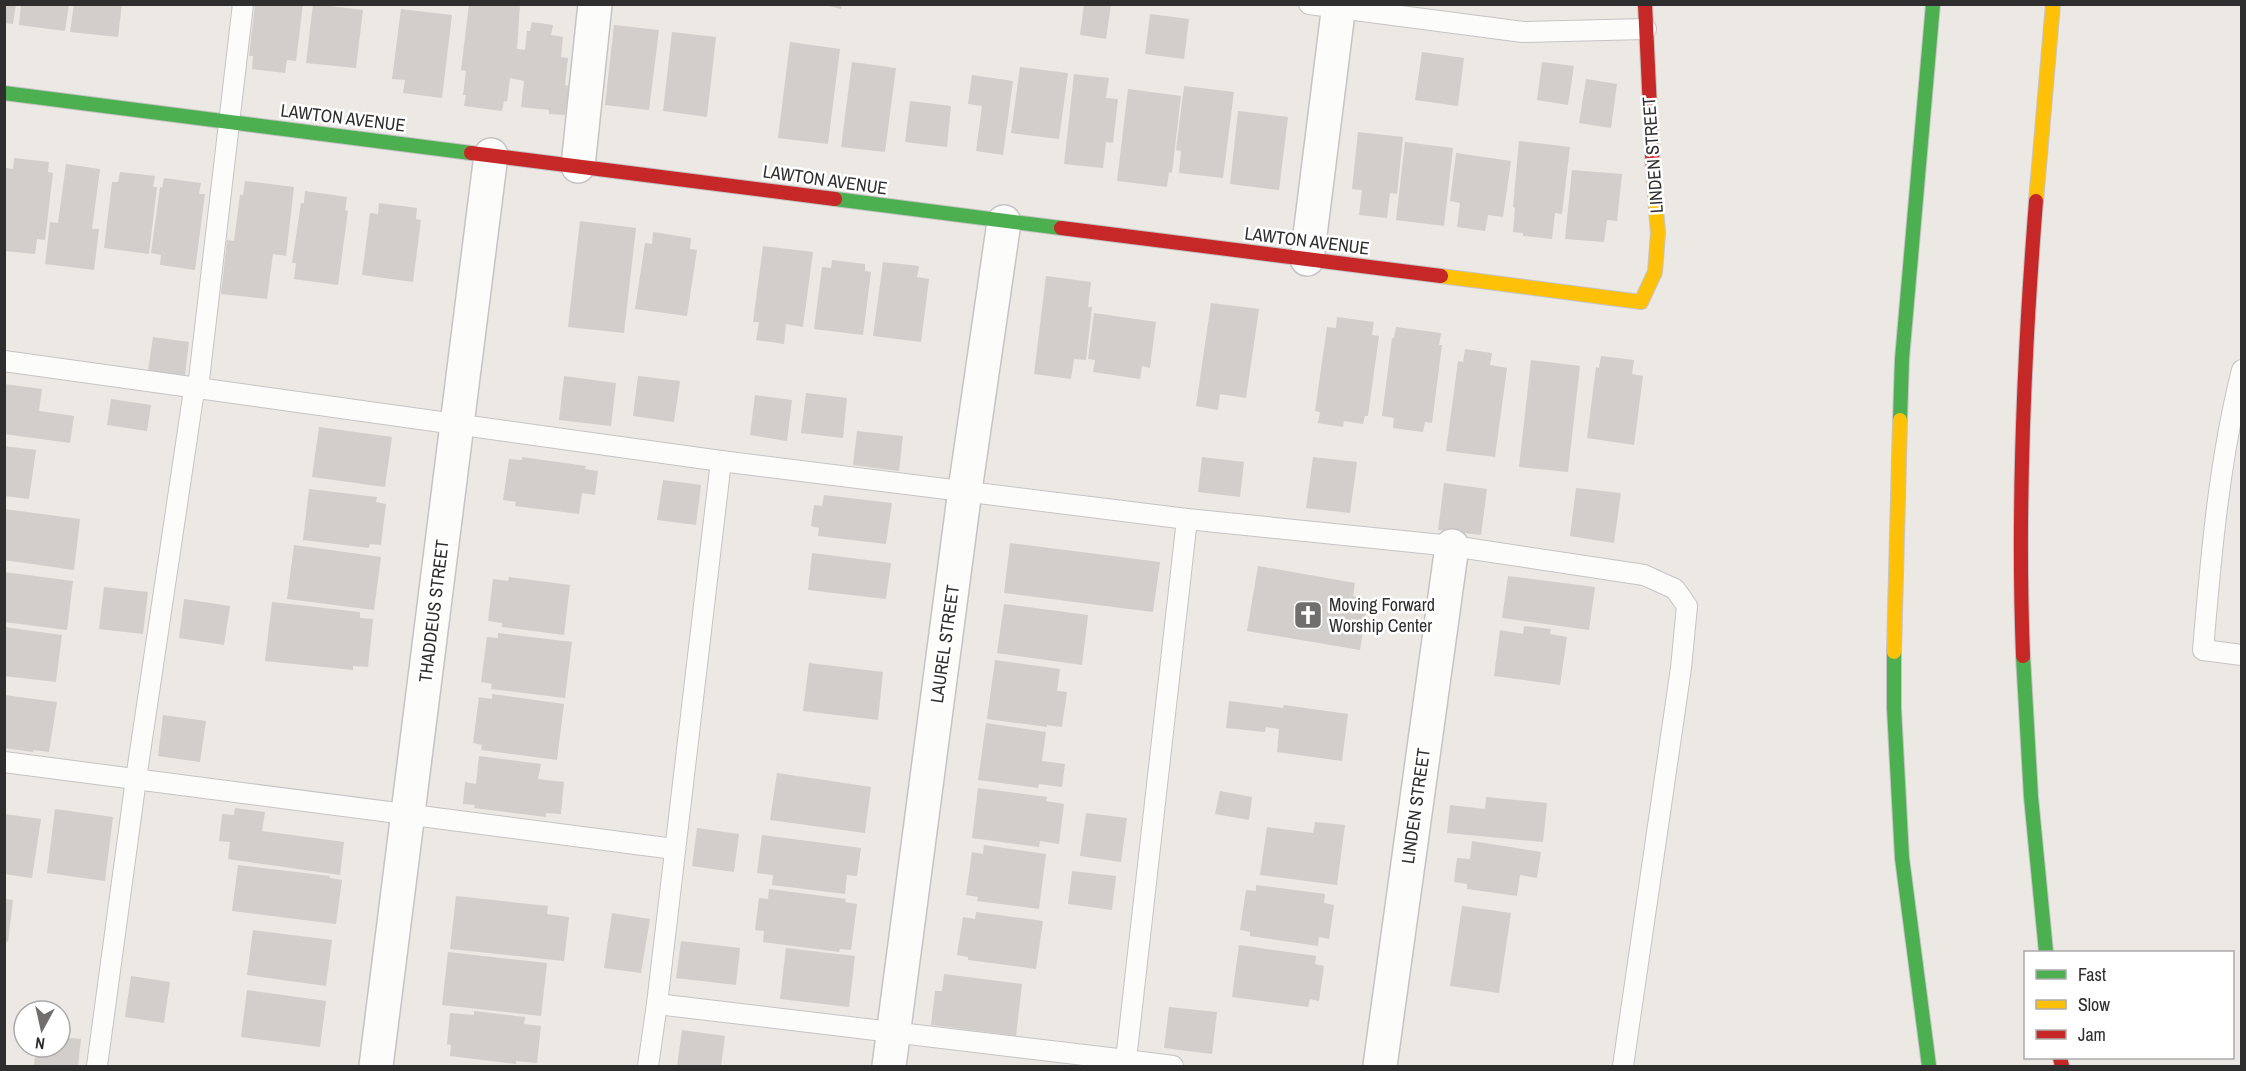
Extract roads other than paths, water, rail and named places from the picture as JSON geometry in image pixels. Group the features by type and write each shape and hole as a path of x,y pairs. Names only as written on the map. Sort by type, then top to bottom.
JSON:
{"main road":[{"name":"LINDEN STREET","path":"1641,302 1655,272 1658,233 1652,162 1645,4"},
{"path":"1929,1066 1902,858 1894,708 1902,359 1933,4"},
{"path":"2046,951 2029,772 2021,539 2023,414 2029,288 2054,4"},
{"name":"LAWTON AVENUE","path":"4,93 1641,302"}],"street":[{"path":"578,166 595,4"},
{"path":"1307,259 1329,6"},
{"name":"THADDEUS STREET","path":"376,1066 491,156"},
{"name":"LAUREL STREET","path":"889,1066 965,490 1004,222"},
{"name":"LINDEN STREET","path":"1380,1066 1452,546"}],"lane":[{"path":"97,1066 192,397 198,388 243,4"},
{"path":"1329,6 1523,32 1646,29"},
{"path":"4,362 721,460 1187,519 1452,546 1644,575 1675,589 1687,606 1623,1066"},
{"path":"2241,370 2232,409 2213,535 2203,650 2241,655"},
{"path":"648,1066 721,460"},
{"path":"1126,1060 1187,519"},
{"path":"4,762 674,849"},
{"path":"657,1004 1173,1066"}],"place":[{"name":"Moving Forward Worship Center","path":"1308,615"}]}
